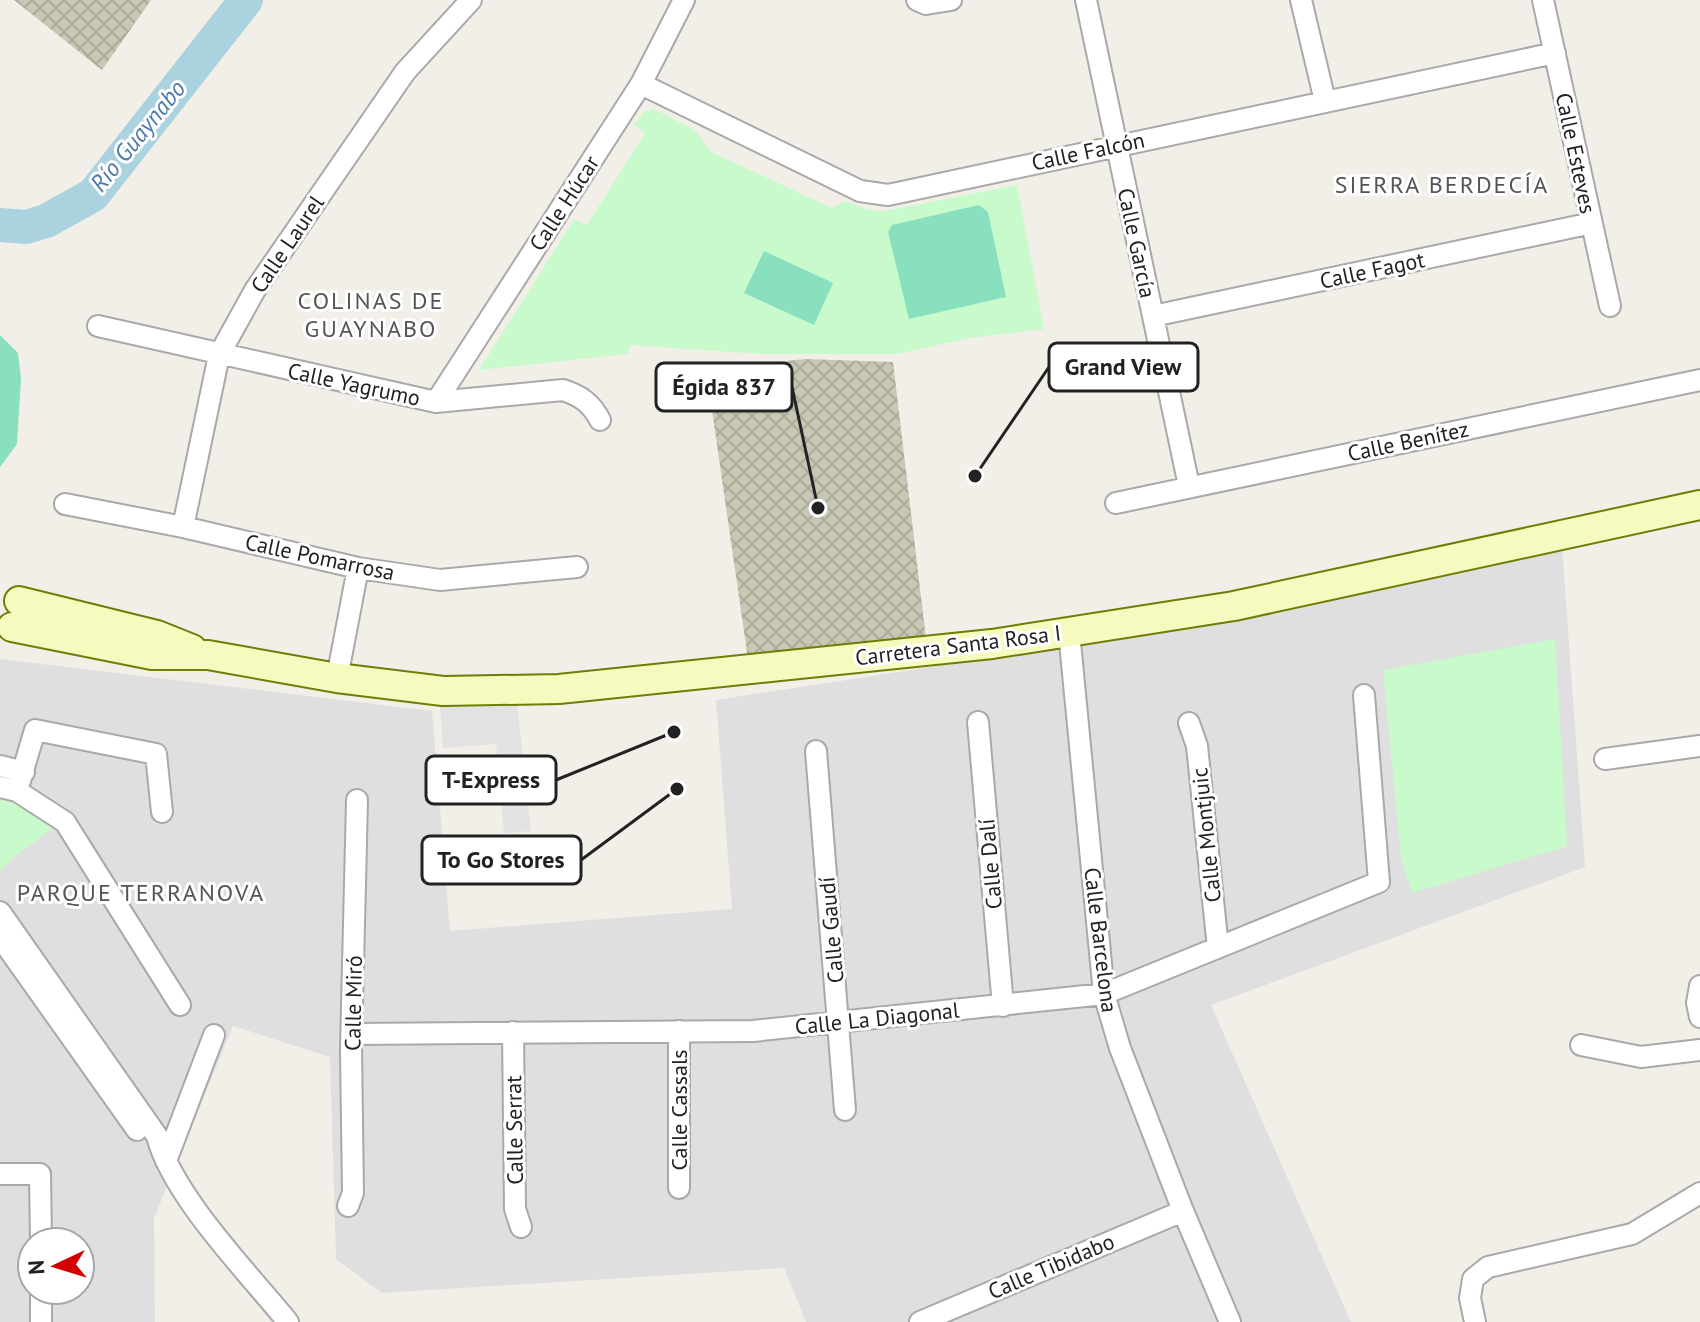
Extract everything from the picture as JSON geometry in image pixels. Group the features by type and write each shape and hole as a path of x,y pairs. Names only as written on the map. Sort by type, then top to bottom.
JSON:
{"street":[{"name":"Calle Laurel","path":"183,527 219,355 255,290 405,72 471,0"},
{"name":"Calle Húcar","path":"436,402 641,84 684,0"},
{"path":"917,0 926,4 951,0"},
{"name":"Calle García","path":"1086,0 1189,486"},
{"path":"1301,0 1325,101"},
{"name":"Calle Esteves","path":"1543,0 1610,306"},
{"name":"Calle Falcón","path":"641,84 860,191 888,195 1555,53"},
{"name":"Calle Fagot","path":"1153,316 1592,223"},
{"name":"Calle Yagrumo","path":"98,326 436,402 563,390 579,395 593,406 600,420"},
{"name":"Calle Benítez","path":"1116,503 1700,380"},
{"name":"Calle Pomarrosa","path":"65,504 183,527 358,568 440,580 577,567"},
{"name":"Carretera Santa Rosa I","path":"5,618 157,635 208,655 337,678 443,691 559,689 992,644 1234,606 1700,505"},
{"path":"337,678 358,568"},
{"name":"Calle Barcelona","path":"1069,632 1104,994 1120,1048 1230,1322"},
{"name":"Calle La Diagonal","path":"353,1034 753,1031 1104,994 1379,882 1364,695"},
{"name":"Calle Dalí","path":"978,722 1003,1006"},
{"name":"Calle Montjuic","path":"1189,723 1197,746 1218,948"},
{"path":"14,783 35,730 156,754 162,812"},
{"path":"1605,759 1700,746"},
{"name":"Calle Gaudí","path":"816,751 845,1110"},
{"path":"0,766 14,783 65,822 180,1005"},
{"name":"Calle Miró","path":"348,1206 353,1193 357,800"},
{"path":"0,912 157,1136 164,1158 185,1194 288,1322"},
{"path":"0,937 148,1146 164,1158"},
{"path":"1700,986 1697,1003 1700,1017"},
{"name":"Calle Cassals","path":"679,1031 679,1188"},
{"name":"Calle Serrat","path":"513,1032 515,1209 521,1227"},
{"path":"164,1158 214,1035"},
{"path":"1581,1045 1641,1057 1700,1050"},
{"path":"0,1174 40,1174 41,1226"},
{"path":"1475,1322 1470,1298 1473,1279 1488,1267 1632,1234 1700,1193"},
{"name":"Calle Tibidabo","path":"920,1322 1183,1211"}],"shaded area":[{"path":"14,0 151,0 102,70"},
{"path":"805,359 893,362 926,639 748,659 707,376 737,366"},
{"path":"1562,547 1585,867 1211,1005 1351,1322 806,1322 784,1268 382,1293 336,1259 330,1057 233,1026 154,1218 155,1322 0,1322 0,659 432,711 450,931 732,909 716,700 1176,629"},
{"path":"440,703 517,703 531,831 504,833 496,744 443,748"}],"green space":[{"path":"654,109 695,130 711,152 832,208 845,201 869,210 885,211 1017,185 1044,329 970,338 897,354 760,354 630,345 628,354 479,370 574,219 587,225 645,133 634,125 644,111"},
{"path":"979,205 988,212 1006,297 909,319 888,232 892,225"},
{"path":"764,251 833,283 814,325 744,293"},
{"path":"0,335 18,353 21,378 17,444 0,467"},
{"path":"1555,639 1567,846 1412,893 1401,859 1383,670"},
{"path":"0,796 56,825 0,871"}],"waterway":[{"name":"Río Guaynabo","path":"0,225 26,227 46,221 93,195 246,0"}],"place":[{"name":"Grand View","path":"975,476"},
{"name":"Égida 837","path":"818,508"},
{"name":"T-Express","path":"674,732"},
{"name":"To Go Stores","path":"677,789"}],"district":[{"name":"SIERRA BERDECÍA","path":"1442,185"},
{"name":"COLINAS DE GUAYNABO","path":"371,315"},
{"name":"PARQUE TERRANOVA","path":"141,893"}]}
